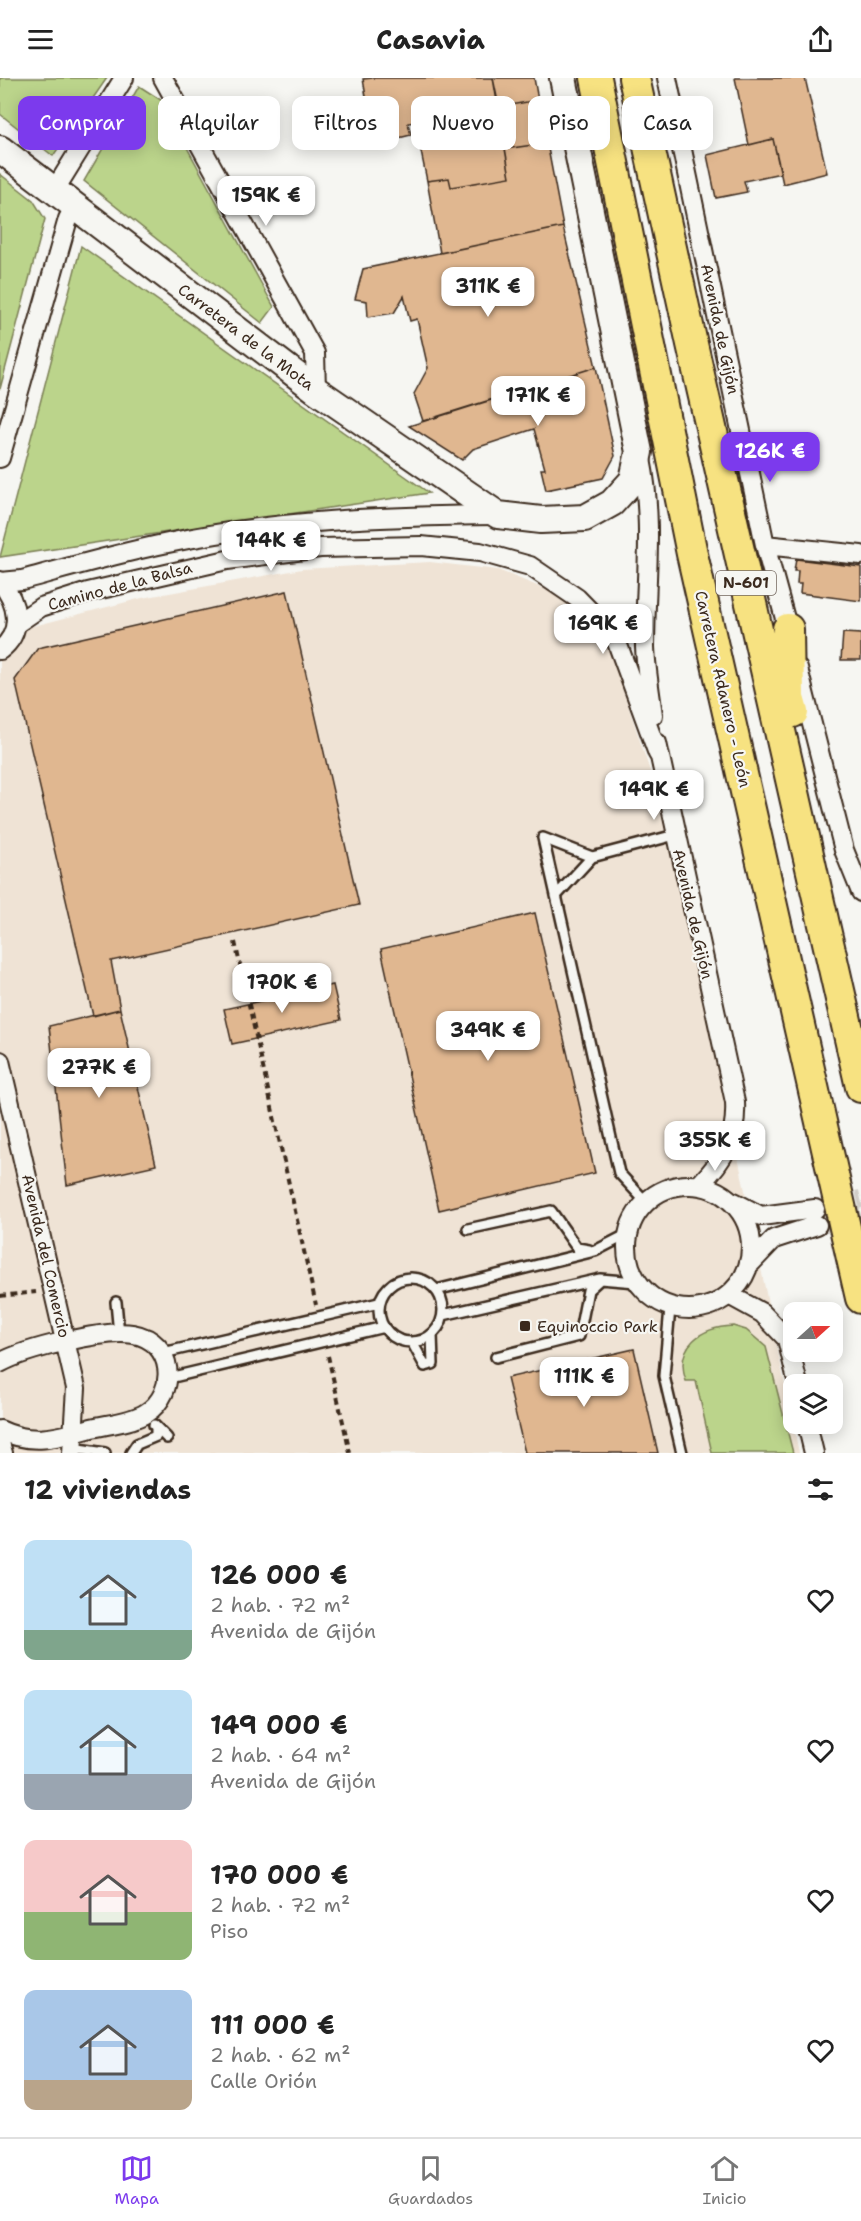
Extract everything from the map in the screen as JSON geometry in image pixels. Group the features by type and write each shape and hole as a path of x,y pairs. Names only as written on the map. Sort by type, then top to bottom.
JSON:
{"highway":[{"name":"Carretera Adanero - León","path":"596,78 692,554 861,1298"},
{"name":"N-601","path":"634,78 861,1087"},
{"path":"788,630 789,698 806,768 803,836"}],"main road":[{"name":"Avenida de Gijón","path":"498,515 541,520 585,518 612,502 633,480 639,452 563,78"},
{"name":"Carretera de la Mota","path":"0,149 316,390 498,515"}],"street":[{"path":"54,191 124,78"},
{"path":"163,78 315,353 316,390"},
{"name":"Avenida de Gijón","path":"667,78 765,545 844,850 861,892"},
{"path":"0,458 68,219 74,207"},
{"name":"Avenida de Gijón","path":"639,452 649,512 646,674 658,754 735,1102 736,1123 730,1147 716,1168 699,1185"},
{"name":"Camino de la Balsa","path":"0,581 22,580 168,543 238,531 318,521 498,515"},
{"path":"765,545 861,555"},
{"name":"Camino de la Balsa","path":"16,624 41,607 88,592 227,560 320,548 421,546 480,552 530,566 577,598 615,637 658,754"},
{"path":"0,581 14,601 16,624 11,637 0,650"},
{"name":"Avenida del Comercio","path":"0,1061 76,1388 72,1445"},
{"path":"699,1185 761,1216 816,1217 774,1239 751,1263 730,1296 698,1311 670,1308 636,1282 627,1261 628,1234 646,1202 670,1187 699,1185"},
{"path":"734,1202 751,1232 751,1263"},
{"path":"730,1296 762,1313 787,1339 796,1374"},
{"path":"0,1363 66,1341 133,1334 149,1340 163,1353 169,1378 161,1401 150,1421 72,1445 18,1438 0,1430"},
{"path":"809,1434 814,1453"},
{"path":"0,1443 3,1453"}],"lane":[{"path":"556,896 592,857 675,835"},
{"path":"592,857 543,838 619,1173 646,1202"},
{"path":"468,1229 552,1210 577,1248 595,1251"},
{"path":"436,1290 595,1251 628,1234"},
{"path":"412,1342 425,1366 431,1365 432,1334 443,1315 441,1298 436,1290 419,1278 408,1277 390,1285 379,1303 384,1327 401,1340 412,1342 432,1334"},
{"path":"496,1357 579,1336 588,1290 600,1279"},
{"path":"443,1315 600,1279 636,1282"},
{"path":"116,1302 119,1334"},
{"path":"163,1353 379,1303"},
{"path":"670,1308 664,1376 682,1453"},
{"path":"169,1378 384,1327"},
{"path":"150,1421 166,1438"},
{"path":"131,1453 137,1444 156,1436 150,1421"},
{"path":"72,1445 105,1453"}],"path":[{"path":"235,942 319,1317"},
{"path":"0,1296 54,1290"},
{"path":"325,1341 350,1453"}],"shaded area":[{"path":"430,562 498,570 567,598 610,651 654,783 725,1094 783,1375 783,1434 795,1434 799,1453 0,1453 0,661 26,628 142,598 302,569"}],"green space":[{"path":"0,78 107,78 95,96 18,96 18,128 0,114"},
{"path":"139,86 158,98 158,150 188,150 274,307 262,323 84,181 102,150 146,150 146,96 133,96"},
{"path":"45,150 57,150 53,156"},
{"path":"0,174 33,200 45,219 0,389"},
{"path":"81,246 429,493 0,557"},
{"path":"733,1326 746,1330 766,1347 783,1414 783,1434 788,1434 793,1453 712,1453 696,1381 686,1381 683,1369 687,1348 693,1341 710,1330"}],"building":[{"path":"493,78 496,96 411,96 411,123 408,123 411,135 399,138 399,96 366,96 363,79"},
{"path":"493,78 534,78 537,96 528,96 528,102 516,104 516,96 497,96"},
{"path":"735,78 805,78 827,173 783,184 773,139 749,145"},
{"path":"528,102 528,146 516,147 516,104"},
{"path":"773,139 781,173 744,181 747,192 716,198 707,155"},
{"path":"528,146 528,150 548,150 563,227 440,253 427,181 449,178 451,187 510,177 505,150 516,150 516,147"},
{"path":"421,150 505,150 510,177 451,187 449,178 427,181"},
{"path":"563,227 596,367 423,421 414,394 428,368 417,319 410,321 404,296 394,313 368,317 367,301 355,299 363,269"},
{"path":"596,367 615,456 603,478 546,490 541,469 545,469 534,429 473,449 462,460 409,426"},
{"path":"796,559 861,567 861,601 800,593 801,584 797,584 798,571 794,571"},
{"path":"287,591 359,905 111,961 120,1009 93,1016 15,680 38,648"},
{"path":"843,633 861,634 861,660 841,660"},
{"path":"535,913 595,1173 439,1210 381,949"},
{"path":"333,985 341,1020 232,1044 224,1009"},
{"path":"120,1009 156,1165 67,1185 49,1026"},
{"path":"634,1349 658,1453 525,1453 507,1378"}],"tunnel":[{"path":"831,1206 861,1199"},
{"path":"817,1225 861,1215"}],"place":[{"name":"Equinoccio Park","path":"525,1326"}]}
